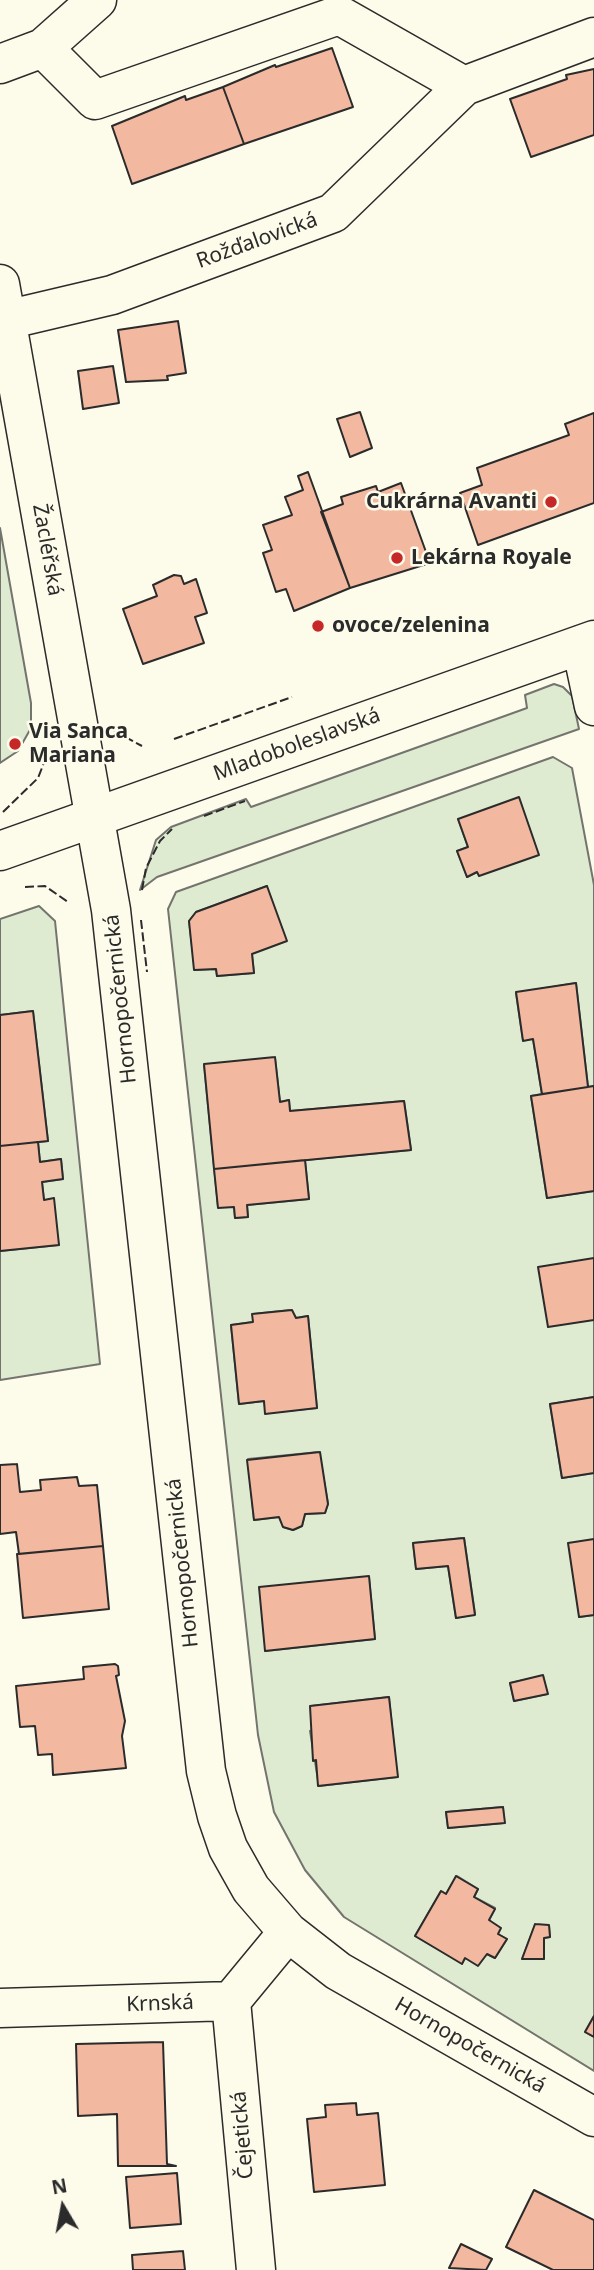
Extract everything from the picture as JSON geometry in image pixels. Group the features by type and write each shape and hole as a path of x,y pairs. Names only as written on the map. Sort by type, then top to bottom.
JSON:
{"street":[{"path":"0,64 43,48 97,0"},
{"path":"43,48 95,100 336,7 464,86"},
{"name":"Rožďalovická","path":"3,302 111,295 333,213 464,86 594,37"},
{"name":"Žacléřská","path":"3,302 14,447 95,817"},
{"path":"588,642 594,706"},
{"name":"Mladoboleslavská","path":"0,850 588,642"},
{"name":"Hornopočernická","path":"95,817 111,910 206,1771 228,1848 251,1889 288,1932 338,1970 594,2117"},
{"path":"231,2001 288,1932"},
{"name":"Krnská","path":"0,2008 231,2001"},
{"name":"Čejetická","path":"231,2001 256,2270"}],"green space":[{"path":"0,528 31,703 31,728 18,751 0,763"},
{"path":"554,684 563,687 572,696 579,729 157,877 140,890 156,840 171,827 246,799 251,807 527,708 525,695"},
{"path":"553,757 572,768 594,885 594,1086 588,1087 576,983 516,993 523,1040 533,1039 542,1094 531,1096 547,1198 594,1191 594,1397 550,1404 562,1478 594,1473 594,1539 579,1617 594,1615 594,2016 585,2032 594,2037 594,2071 344,1917 305,1870 274,1812 258,1735 168,909 176,892","holes":["458,819 477,872 467,877 457,851 468,847","267,886 252,954 254,973 217,976 216,969 195,970 189,921 196,912","275,1058 280,1102 289,1100 290,1111 404,1101 411,1150 305,1160 309,1199 247,1205 248,1217 235,1218 234,1207 218,1207 204,1065","291,1310 296,1318 308,1316 317,1408 266,1413 264,1401 239,1404 231,1325 253,1322 253,1314","319,1452 328,1504 325,1513 305,1514 302,1526 293,1530 283,1527 279,1517 254,1520 248,1459","464,1538 475,1614 456,1618 448,1566 416,1569 413,1543","369,1577 375,1639 265,1651","543,1676 547,1694 514,1701 510,1683","389,1697 397,1777 319,1786 310,1731 313,1730 311,1706","503,1807 504,1823 448,1828 446,1812","457,1876 478,1889 474,1897 495,1908 489,1920 498,1934 507,1939 495,1958 487,1954 465,1958 462,1963 415,1936 441,1891 446,1894","535,1925 549,1926 550,1937 544,1938 544,1959 522,1959"]},
{"path":"39,906 55,921 100,1364 0,1380 0,1251 59,1245 44,1200 42,1182 63,1179 61,1159 40,1162 38,1142 48,1141 33,1011 0,1015 0,919"}],"building":[{"path":"332,48 353,107 244,144 223,87 275,65 276,67"},
{"path":"594,69 594,135 531,157 510,99 567,79 566,75"},
{"path":"223,87 244,144 132,184 112,126 185,96 186,100"},
{"path":"178,321 186,373 167,376 168,380 126,382 118,330"},
{"path":"113,366 119,403 83,409 78,371"},
{"path":"360,412 372,448 350,457 337,419"},
{"path":"594,413 594,503 478,545 460,493 482,485 477,468 569,435 565,424"},
{"path":"308,472 350,588 294,611 286,589 276,592 263,553 272,550 263,525 292,515 285,497 303,490 298,476"},
{"path":"401,483 430,563 350,588 321,512 343,504 341,497 376,486 378,492"},
{"path":"174,575 181,576 184,584 196,579 207,613 195,617 204,643 143,664 123,609 157,596 153,585"},
{"path":"519,797 539,855 479,876 477,872 467,877 457,851 468,847 458,819"},
{"path":"267,886 287,941 252,954 254,973 217,976 216,969 194,970 189,921 196,912"},
{"path":"576,983 588,1087 542,1094 533,1039 523,1041 516,992"},
{"path":"33,1011 48,1141 0,1146 0,1015"},
{"path":"275,1057 280,1102 289,1100 290,1111 404,1101 411,1150 214,1169 204,1064"},
{"path":"594,1086 594,1191 547,1198 531,1096"},
{"path":"38,1142 40,1162 61,1159 63,1179 42,1182 44,1200 54,1198 59,1245 0,1251 0,1146"},
{"path":"305,1160 309,1199 247,1205 248,1217 235,1218 234,1207 218,1208 214,1169"},
{"path":"594,1258 594,1320 548,1327 538,1267"},
{"path":"292,1310 296,1318 308,1316 317,1408 265,1414 264,1401 239,1404 231,1325 253,1322 252,1314"},
{"path":"594,1397 594,1473 562,1478 550,1404"},
{"path":"320,1452 328,1504 325,1513 305,1514 302,1526 293,1530 283,1527 279,1517 254,1520 247,1460"},
{"path":"17,1464 20,1492 41,1490 40,1480 77,1477 79,1486 97,1485 103,1546 19,1554 16,1532 0,1534 0,1465"},
{"path":"464,1538 475,1615 456,1618 448,1566 416,1569 413,1543"},
{"path":"594,1539 594,1615 579,1617 568,1543"},
{"path":"103,1546 109,1609 23,1618 17,1554"},
{"path":"369,1576 375,1639 265,1651 259,1587"},
{"path":"118,1666 119,1675 116,1676 125,1721 122,1736 126,1768 53,1775 52,1754 38,1755 35,1726 20,1727 16,1686 84,1679 83,1667"},
{"path":"543,1675 548,1694 514,1701 510,1683"},
{"path":"389,1697 398,1777 318,1786 316,1760 313,1761 310,1706"},
{"path":"503,1807 505,1823 448,1828 446,1812"},
{"path":"456,1876 478,1889 474,1897 495,1909 489,1920 501,1928 498,1934 507,1939 495,1958 487,1954 478,1966 465,1958 462,1964 415,1936 441,1891 446,1894"},
{"path":"535,1924 549,1925 550,1937 544,1938 544,1959 522,1959"},
{"path":"594,2016 594,2037 585,2032"},
{"path":"163,2042 167,2164 176,2166 118,2166 117,2114 78,2116 76,2044"},
{"path":"356,2103 357,2115 378,2113 385,2185 314,2192 307,2119 326,2117 325,2105"},
{"path":"177,2173 181,2224 130,2228 126,2177"},
{"path":"534,2190 594,2220 594,2270 553,2270 506,2247"},
{"path":"461,2244 492,2259 486,2270 449,2268"},
{"path":"183,2251 185,2270 133,2270 132,2255"}],"fence":[{"path":"174,739 292,697"},
{"path":"114,731 142,746"},
{"path":"3,812 38,778 47,755"},
{"path":"204,816 245,801"},
{"path":"142,890 146,868 160,841 172,829"},
{"path":"25,887 45,886 68,902"},
{"path":"141,920 147,972"}],"place":[{"name":"Cukrárna Avanti","path":"551,502"},
{"name":"Lekárna Royale","path":"397,558"},
{"name":"ovoce/zelenina","path":"318,626"},
{"name":"Via Sanca Mariana","path":"15,744"}]}
